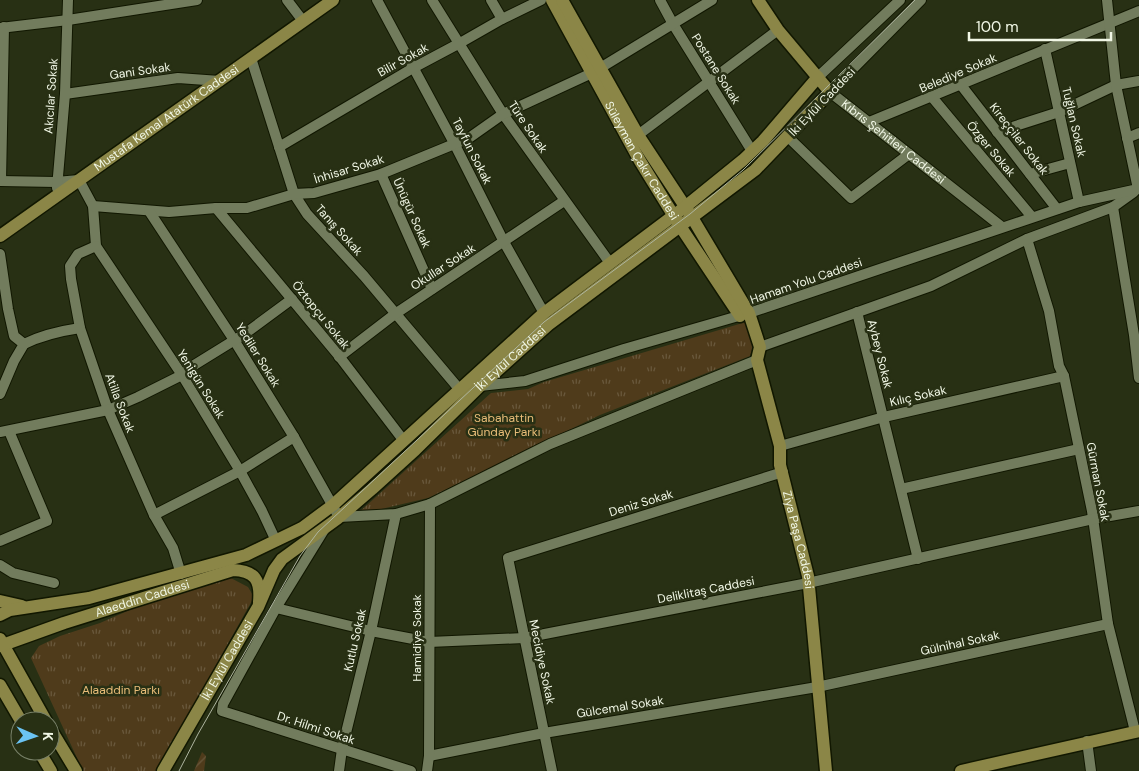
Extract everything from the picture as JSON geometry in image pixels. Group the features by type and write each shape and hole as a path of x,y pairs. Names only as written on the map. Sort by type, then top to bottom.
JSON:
{"main road":[{"name":"Mustafa Kemal Atatürk Caddesi","path":"0,236 56,188 79,180 332,0"},
{"name":"Süleyman Çakır Caddesi","path":"552,0 689,212 744,315"},
{"name":"Süleyman Çakır Caddesi","path":"562,0 640,161 677,220 744,315"},
{"name":"Kıbrıs Şehitleri Caddesi","path":"758,0 778,30 830,92"},
{"name":"İki Eylül Caddesi","path":"689,212 720,179 763,141 818,77"},
{"name":"İki Eylül Caddesi","path":"164,771 258,607 274,570 282,559 326,526 336,511 404,440 544,313 610,263 755,170 830,92"},
{"name":"İki Eylül Caddesi","path":"276,541 336,511 415,450 480,386 548,325 677,220"},
{"path":"744,315 760,347"},
{"name":"Ziya Paşa Caddesi","path":"760,347 757,360 780,446 780,465 808,583 826,771"},
{"name":"Alaeddin Caddesi","path":"0,615 10,610 89,598 181,574 246,555 276,541"},
{"name":"Alaeddin Caddesi","path":"1,643 233,570 242,570 252,574 258,583 260,593 258,607"},
{"path":"0,601 30,607"},
{"path":"1,643 40,711"},
{"path":"0,685 15,711"},
{"path":"961,771 1137,731"},
{"path":"60,745 76,771"}],"street":[{"name":"Akıcılar Sokak","path":"56,188 65,94 68,0"},
{"path":"56,188 0,181 2,28 197,0"},
{"path":"287,0 303,21"},
{"name":"Tayfun Sokak","path":"376,0 454,143 504,242 544,313"},
{"name":"Türe Sokak","path":"432,0 503,114 610,263"},
{"path":"491,0 502,18"},
{"name":"Bilir Sokak","path":"279,147 502,18 541,0"},
{"name":"Postane Sokak","path":"660,0 752,151"},
{"name":"İnhisar Sokak","path":"93,206 169,212 216,208 247,208 294,194 314,193 381,174 469,138 503,114 597,70 712,0"},
{"name":"İki Eylül Caddesi","path":"818,77 900,0"},
{"name":"İki Eylül Caddesi","path":"830,92 921,0"},
{"path":"760,347 931,286 1027,239 1113,208 1138,188 1116,85 1107,0"},
{"name":"Belediye Sokak","path":"869,122 961,86 1139,11"},
{"path":"638,135 778,30"},
{"name":"Tuğlan Sokak","path":"1045,49 1079,202"},
{"name":"Tanış Sokak","path":"251,58 294,194 307,214 364,276 460,390"},
{"name":"Gani Sokak","path":"65,94 178,78 220,81"},
{"path":"997,132 1059,112 1116,85 1139,80"},
{"name":"Kireççiler Sokak","path":"961,86 1057,209"},
{"name":"Kıbrıs Şehitleri Caddesi","path":"830,92 1002,227"},
{"name":"Özger Sokak","path":"932,97 1032,217"},
{"path":"1127,138 1139,134"},
{"path":"788,137 851,198 910,154"},
{"path":"1030,174 1070,163"},
{"name":"Ünügür Sokak","path":"381,174 432,289"},
{"path":"79,180 93,206 96,246"},
{"name":"Hamam Yolu Caddesi","path":"480,386 525,381 624,349 744,315 1079,202 1138,188"},
{"name":"Okullar Sokak","path":"339,357 395,314 564,201"},
{"name":"Öztopçu Sokak","path":"216,208 292,299 404,440"},
{"path":"1113,208 1136,334 1139,378"},
{"name":"Yediler Sokak","path":"149,211 234,340 294,437 336,511"},
{"name":"Gürman Sokak","path":"1027,239 1049,311 1059,366 1064,376 1093,519 1108,624 1137,731"},
{"name":"Atilla Sokak","path":"96,246 78,254 70,266 80,328 108,410 154,515 173,548 181,574"},
{"name":"Yenigün Sokak","path":"96,246 182,376 240,471 276,541"},
{"path":"0,254 14,336 24,344"},
{"path":"0,541 48,521 4,432 108,410 182,376 191,367 234,340 292,299"},
{"name":"Aybey Sokak","path":"857,312 918,559"},
{"path":"0,394 14,361 24,344 35,338 80,328"},
{"path":"336,511 396,514 430,504 550,444 757,360"},
{"name":"Kılıç Sokak","path":"780,446 884,417 1064,376"},
{"path":"154,515 240,471 294,437"},
{"path":"901,489 1079,449"},
{"name":"Deniz Sokak","path":"508,558 783,472"},
{"name":"Hamidiye Sokak","path":"427,771 429,756 430,504"},
{"name":"Deliklitaş Caddesi","path":"276,608 429,642 524,638 808,583 1093,519 1139,511"},
{"name":"Kutlu Sokak","path":"338,771 396,514"},
{"path":"276,608 326,526"},
{"name":"Mecidiye Sokak","path":"508,558 552,771"},
{"path":"0,565 14,573 54,583"},
{"name":"Dr. Hilmi Sokak","path":"276,608 223,704 222,711 411,771"},
{"name":"Gülnihal Sokak","path":"817,687 1108,624"},
{"name":"Gülcemal Sokak","path":"429,756 544,733 817,687"},
{"path":"1087,741 1091,771"}],"green space":[{"name":"Sabahattin Günday Parkı","path":"746,322 753,346 750,356 600,415 428,498 356,515 491,393 528,389 544,382"},
{"name":"Alaaddin Parkı","path":"227,576 248,587 254,597 157,771 83,771 60,721 60,711 55,711 31,658 39,646 60,636 100,623 166,594"},
{"path":"202,752 206,756 204,771 194,771"}],"tram line":[{"path":"179,771 198,734 300,556 318,532 544,322 690,214 743,170 915,0"}]}
